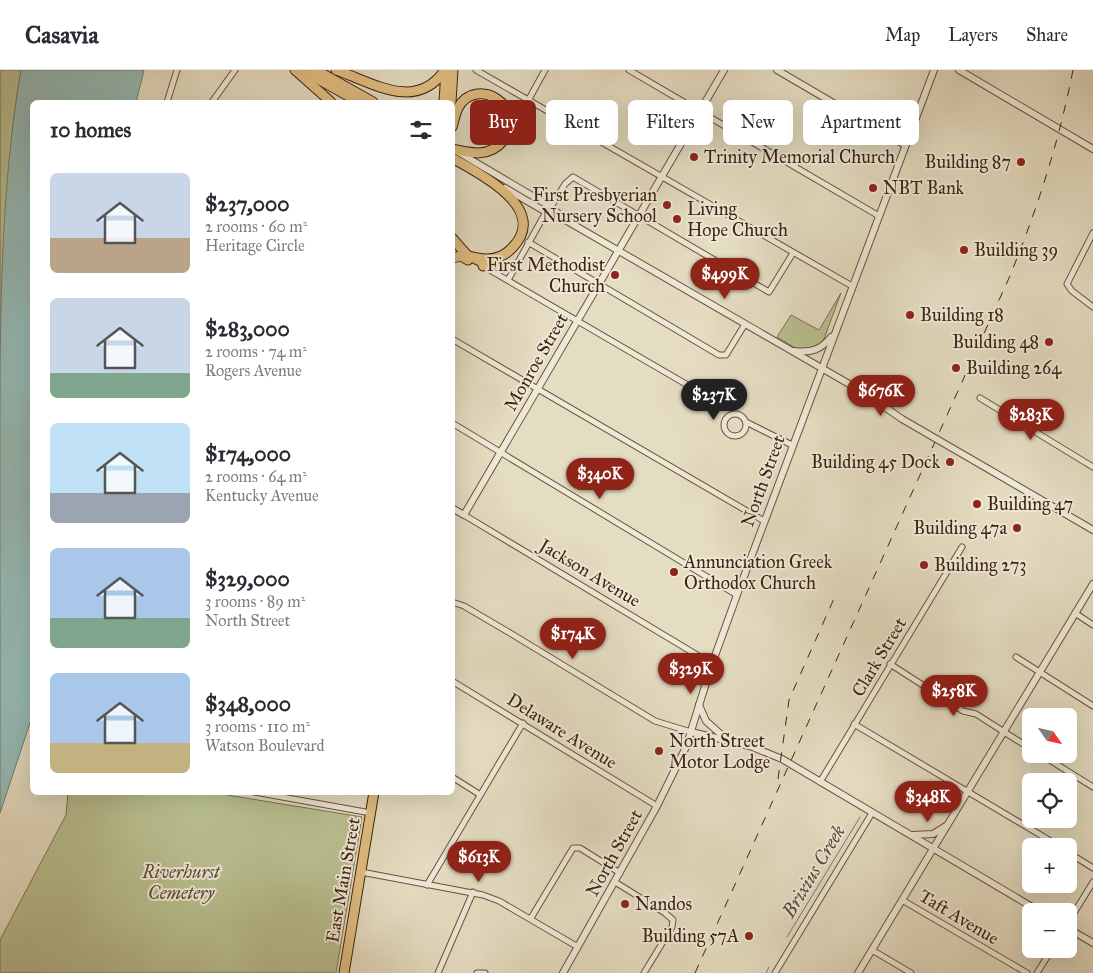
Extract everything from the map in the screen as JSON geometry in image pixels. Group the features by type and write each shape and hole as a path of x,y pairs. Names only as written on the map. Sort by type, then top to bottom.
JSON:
{"main road":[{"path":"295,70 329,100"},
{"path":"302,70 355,100"},
{"path":"316,70 369,100"},
{"path":"336,70 393,90 409,93 427,88 445,70"},
{"path":"444,100 445,70"},
{"path":"451,100 453,70"},
{"path":"455,119 461,104 476,95 488,94 498,99 506,107 510,118 508,134 495,148 478,154 455,150"},
{"path":"455,160 493,181 517,205 522,222 522,230 515,245 502,256 486,259 473,258"},
{"path":"455,242 458,247 483,266"},
{"path":"455,257 460,256 479,266 483,266"},
{"name":"East Main Street","path":"344,973 374,795"}],"street":[{"path":"168,100 177,70"},
{"path":"213,100 235,70"},
{"path":"476,70 852,286"},
{"path":"529,99 545,70"},
{"path":"630,70 682,100"},
{"name":"Monroe Street","path":"706,100 724,70"},
{"path":"777,70 828,100"},
{"name":"North Street","path":"919,109 934,70"},
{"path":"959,70 1093,149"},
{"path":"713,118 879,216"},
{"name":"Monroe Street","path":"464,515 680,145"},
{"name":"North Street","path":"565,972 657,806 691,732 712,664 737,595 905,145"},
{"path":"455,151 548,210"},
{"path":"508,280 548,210 565,184 573,177 769,292 793,253"},
{"path":"493,181 548,210 863,392 902,419 1093,530"},
{"path":"1093,233 1068,281 1069,288 1093,307"},
{"path":"528,242 723,356 726,355 745,324"},
{"path":"483,266 714,401"},
{"path":"790,350 814,351 825,344 836,330"},
{"path":"455,341 764,521"},
{"path":"980,398 1093,467"},
{"path":"746,422 744,430 739,435 732,435 724,428 724,420 731,414 740,415 746,422 792,445"},
{"path":"455,425 737,595"},
{"name":"Jackson Avenue","path":"455,510 712,664"},
{"name":"Clark Street","path":"820,782 962,546"},
{"path":"858,973 1093,584"},
{"path":"455,603 464,606 502,628 655,721 772,754 1025,903"},
{"path":"1075,613 1093,625"},
{"path":"1016,657 1093,706"},
{"path":"890,664 963,711 976,714 1022,743"},
{"name":"Delaware Avenue","path":"455,683 657,806"},
{"path":"699,705 706,721 715,731 731,741"},
{"path":"427,884 523,723"},
{"path":"854,724 1045,838"},
{"path":"1054,763 1093,787"},
{"path":"455,779 479,794"},
{"path":"282,795 371,813"},
{"path":"775,973 872,812"},
{"path":"912,835 933,834 948,823"},
{"path":"531,918 573,848 580,848 620,873"},
{"path":"1077,857 1093,868"},
{"path":"361,872 473,892 499,901 578,947"},
{"path":"615,882 666,912 673,920 672,927 644,973"},
{"path":"1077,908 1093,882"},
{"path":"438,973 473,892"},
{"name":"Taft Avenue","path":"902,900 1026,973"},
{"path":"1077,934 1093,944"},
{"path":"872,950 911,973"},
{"path":"1037,973 1046,958"},
{"path":"478,973 485,973"}],"green space":[{"path":"0,70 21,70 8,175 0,352"},
{"path":"841,293 822,344 802,352 777,337 791,315 819,330"},
{"name":"Riverhurst Cemetery","path":"68,795 227,795 362,817 336,973 0,973 0,940 66,815"}],"water":[{"path":"21,70 144,70 136,100 30,100 30,723 0,813 1,303 5,209 14,116"}],"waterway":[{"name":"Brixius Creek","path":"787,937 860,817"},
{"name":"Brixius Creek","path":"766,973 769,967"}],"railway":[{"path":"695,973 1009,278 1046,176 1073,70"},
{"path":"778,779 789,700 836,594"}],"place":[{"name":"Trinity Memorial Church","path":"694,157"},
{"name":"Building 87","path":"1021,162"},
{"name":"NBT Bank","path":"873,188"},
{"name":"First Presbyerian Nursery School","path":"667,205"},
{"name":"Living Hope Church","path":"677,219"},
{"name":"Building 39","path":"964,250"},
{"name":"First Methodist Church","path":"615,275"},
{"name":"Building 18","path":"910,315"},
{"name":"Building 48","path":"1049,342"},
{"name":"Building 264","path":"956,368"},
{"name":"Building 45 Dock","path":"950,462"},
{"name":"Building 47","path":"977,504"},
{"name":"Building 47a","path":"1017,528"},
{"name":"Building 273","path":"924,565"},
{"name":"Annunciation Greek Orthodox Church","path":"674,572"},
{"name":"North Street Motor Lodge","path":"659,751"},
{"name":"Nandos","path":"625,904"},
{"name":"Building 57A","path":"749,936"}]}
